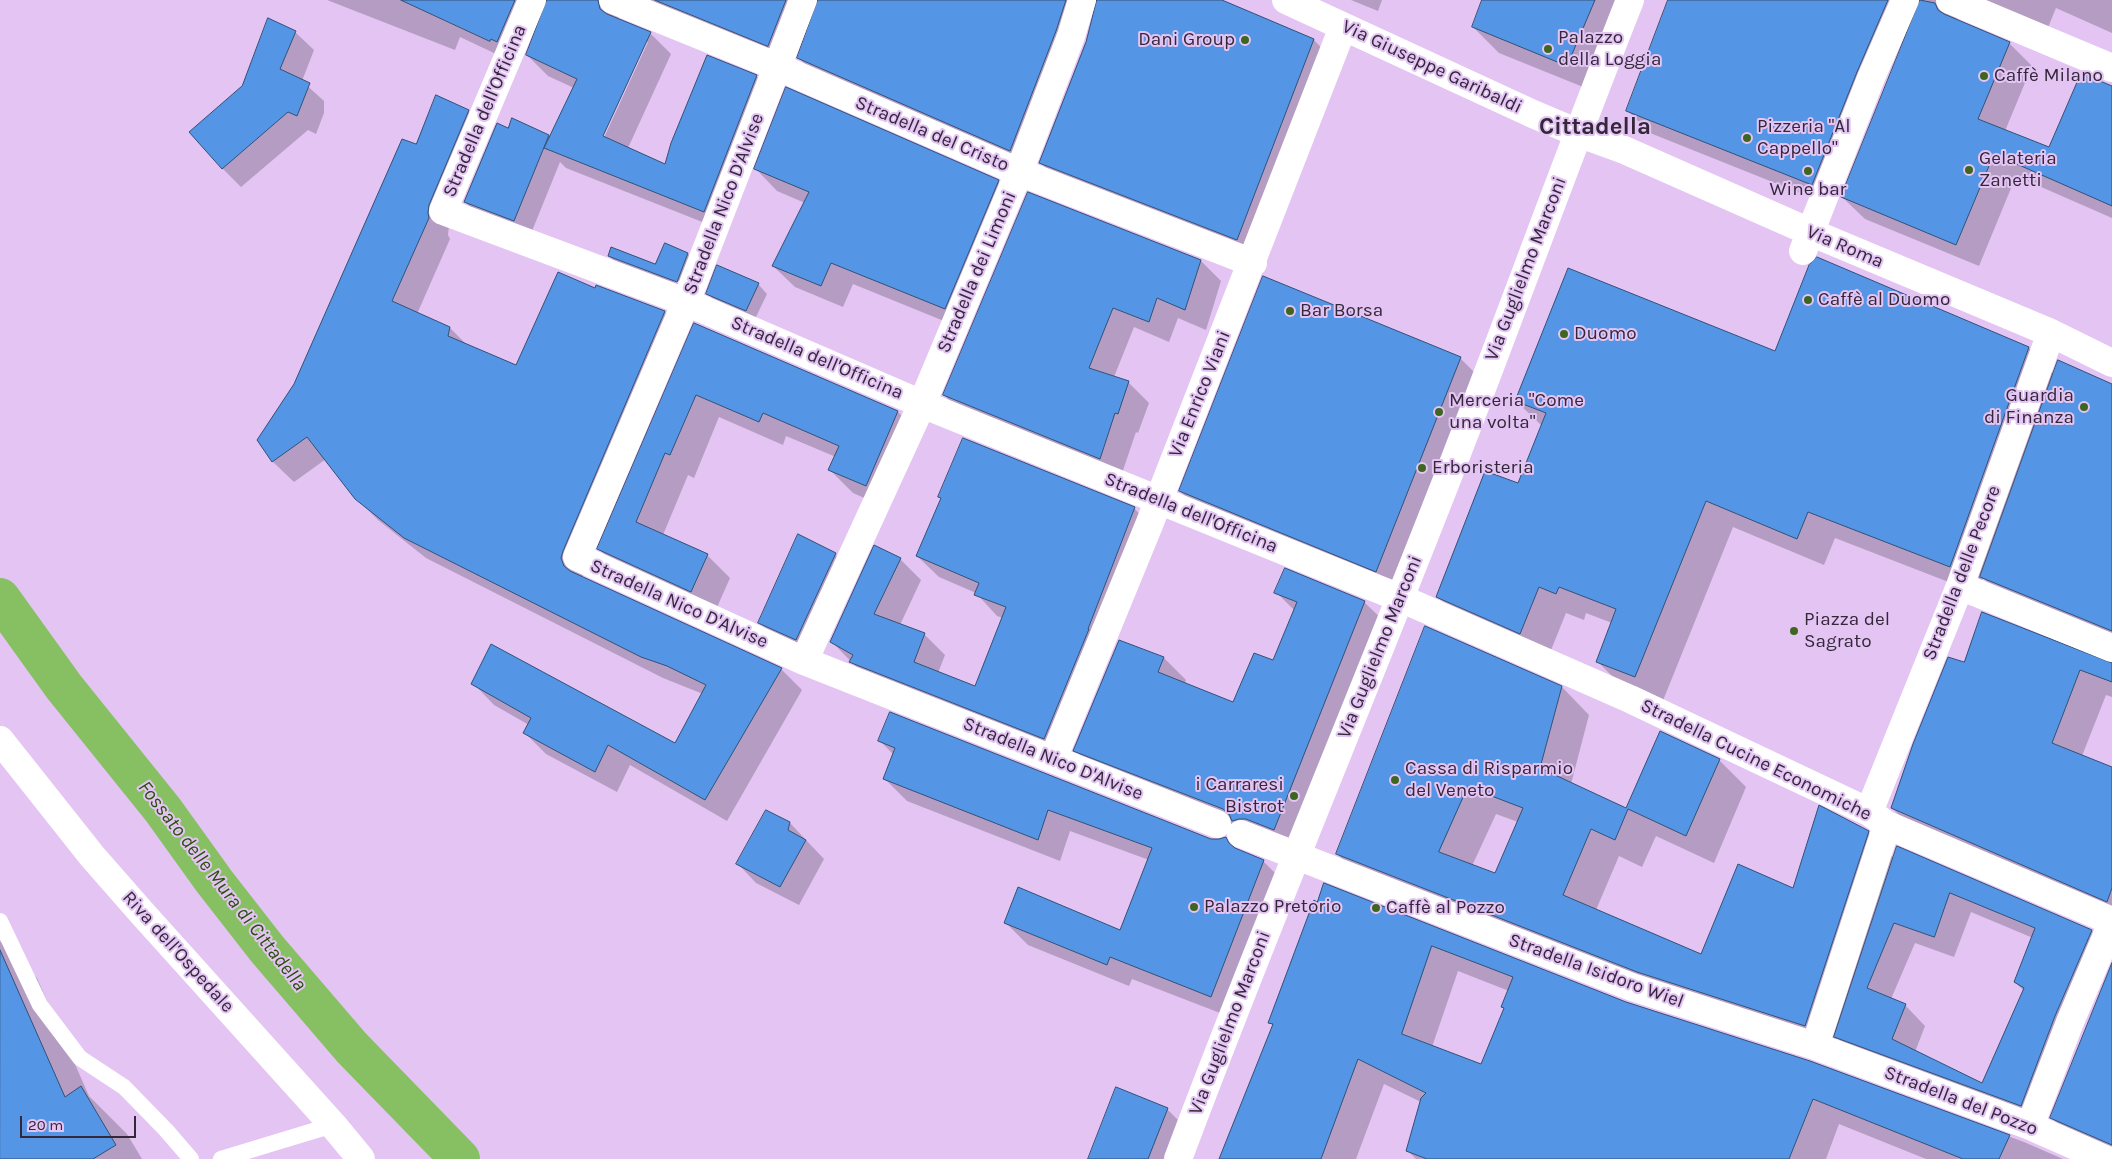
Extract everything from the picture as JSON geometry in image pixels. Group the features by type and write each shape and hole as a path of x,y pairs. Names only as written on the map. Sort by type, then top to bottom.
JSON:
{"street":[{"name":"Stradella dell'Officina","path":"532,0 443,211 686,302 922,404 1400,598"},
{"name":"Stradella del Cristo","path":"613,0 778,68 1019,172 1253,262"},
{"name":"Stradella Nico D'Alvise","path":"803,0 686,302 577,557 804,660 1297,855"},
{"name":"Stradella dei Limoni","path":"804,660 922,404 1019,172 1071,36 1082,0"},
{"name":"Via Giuseppe Garibaldi","path":"1286,0 1578,133"},
{"name":"Via Guglielmo Marconi","path":"1178,1159 1222,1040 1456,455 1630,0"},
{"path":"1806,242 1871,78 1905,0"},
{"path":"1950,0 2112,68"},
{"name":"Via Enrico Viani","path":"1053,759 1253,262 1344,27"},
{"name":"Via Roma","path":"1578,133 1622,149 1806,242 2051,333 2112,363"},
{"name":"Stradella delle Pecore","path":"1815,1046 1878,818 2051,333"},
{"path":"1960,586 2112,648"},
{"name":"Stradella Cucine Economiche","path":"1400,598 1630,700 1878,818 2112,922"},
{"name":"Riva dell'Ospedale","path":"0,740 92,856 333,1125 361,1159"},
{"name":"Stradella Isidoro Wiel","path":"1297,855 1632,987 1815,1046"},
{"path":"2030,1126 2070,1022 2112,922"},
{"name":"Stradella del Pozzo","path":"1815,1046 2030,1126 2105,1159"}],"lane":[{"path":"0,921 40,1005 80,1058 124,1087 191,1159"},
{"path":"221,1159 333,1125"}],"building":[{"path":"401,0 515,0 497,42 491,39 490,41"},
{"path":"547,0 598,0 600,9 607,14 651,32 603,136 665,164 671,143 707,55 757,75 704,212 544,148 577,79 526,55"},
{"path":"655,0 786,0 768,46"},
{"path":"818,0 1066,0 1010,151 797,58"},
{"path":"1097,0 1222,0 1314,39 1237,240 1039,163 1086,42"},
{"path":"1482,0 1595,0 1567,66 1472,27"},
{"path":"1668,0 1888,0 1812,185 1626,111"},
{"path":"1920,0 1935,3 1938,10 1944,14 2010,42 1978,119 2049,147 2081,73 2112,86 2112,206 1994,154 1956,245 1841,197"},
{"path":"268,18 296,31 280,69 310,83 297,116 288,112 222,169 189,132 242,86"},
{"path":"786,87 999,180 945,309 831,263 821,286 772,266 809,192 754,169"},
{"path":"436,95 469,110 429,205 429,218 392,301 450,327 448,336 516,365 558,272 595,288 596,285 665,311 561,558 564,566 570,571 782,668 705,800 608,745 595,772 523,733 531,718 471,684 491,644 675,743 706,685 667,666 641,657 404,538 355,499 307,437 272,462 257,440 294,384 402,139 416,144"},
{"path":"512,118 549,135 514,221 464,202 497,123 508,128"},
{"path":"1028,192 1201,260 1185,310 1157,298 1149,322 1113,308 1089,368 1129,381 1118,414 1115,413 1100,459 943,395"},
{"path":"665,243 688,253 677,282 608,256 611,247 655,264"},
{"path":"1817,257 2029,347 1950,567 1808,512 1797,539 1706,501 1635,677 1596,662 1616,609 1559,587 1556,594 1539,587 1520,634 1436,597 1485,471 1518,483 1546,413 1515,401 1568,268 1775,351 1809,265"},
{"path":"717,265 759,283 746,311 706,294"},
{"path":"1263,276 1461,357 1376,572 1179,491"},
{"path":"694,323 898,411 866,486 828,470 839,446 763,413 759,422 696,395 670,455 665,453 636,522 708,554 691,592 597,549"},
{"path":"2058,360 2112,384 2112,631 1980,577"},
{"path":"963,438 1135,507 1089,629 1044,739 849,662 853,655 830,642 874,545 901,558 874,614 925,633 914,662 975,686 1006,607 974,595 979,583 916,556 941,498 938,497"},
{"path":"798,534 836,553 796,640 758,623"},
{"path":"1285,568 1365,601 1274,830 1246,819 1232,821 1229,814 1223,809 1073,751 1119,640 1164,657 1158,672 1233,702 1254,653 1273,660 1297,602 1274,593"},
{"path":"1982,612 2112,663 2112,682 2080,670 2052,743 2112,767 2112,888 2107,902 1891,808 1913,744 1948,657 1964,662"},
{"path":"1425,626 1562,686 1540,768 1626,808 1660,731 1720,759 1686,836 1628,809 1615,840 1591,829 1563,895 1701,954 1738,864 1793,888 1819,805 1869,831 1805,1026 1637,972 1336,854","holes":["1468,787 1523,808 1495,873 1439,852"]},
{"path":"890,712 1211,839 1226,837 1235,848 1264,860 1211,997 1110,957 1107,965 1004,923 1018,887 1120,930 1152,848 1048,810 1038,840 883,779 895,748 878,741"},
{"path":"766,810 790,822 788,830 806,840 780,887 736,864"},
{"path":"1897,846 2092,930 2055,1016 2021,1106 1834,1037","holes":["1950,893 2035,928 2014,982 2024,988 1982,1083 1892,1039 1906,1004 1867,988 1894,923 1934,937"]},
{"path":"1324,883 1626,1002 1810,1061 2010,1135 1999,1159 1963,1159 1813,1099 1789,1159 1427,1159 1406,1151 1421,1098 1426,1093 1358,1059 1321,1159 1219,1159 1273,1024 1268,1023 1314,900 1317,902","holes":["1432,946 1513,977 1501,1007 1504,1008 1481,1064 1402,1034"]},
{"path":"0,950 65,1097 81,1086 116,1145 93,1159 0,1159"},
{"path":"2112,963 2112,1145 2050,1118"},
{"path":"1116,1087 1168,1108 1148,1159 1088,1159"}],"waterway":[{"name":"Fossato delle Mura di Cittadella","path":"0,598 64,687 163,810 214,881 267,949 352,1048 460,1159"}],"place":[{"name":"Dani Group","path":"1245,40"},
{"name":"Palazzo della Loggia","path":"1548,49"},
{"name":"Caffè Milano","path":"1984,76"},
{"name":"Pizzeria \"Al Cappello\"","path":"1747,138"},
{"name":"Gelateria Zanetti","path":"1969,170"},
{"name":"Wine bar","path":"1808,171"},
{"name":"Caffè al Duomo","path":"1808,300"},
{"name":"Bar Borsa","path":"1290,311"},
{"name":"Duomo","path":"1564,334"},
{"name":"Guardia di Finanza","path":"2084,407"},
{"name":"Merceria \"Come una volta\"","path":"1439,412"},
{"name":"Erboristeria","path":"1422,468"},
{"name":"Piazza del Sagrato","path":"1794,631"},
{"name":"Cassa di Risparmio del Veneto","path":"1395,780"},
{"name":"i Carraresi Bistrot","path":"1294,796"},
{"name":"Palazzo Pretorio","path":"1194,907"},
{"name":"Caffè al Pozzo","path":"1376,908"}],"district":[{"name":"Cittadella","path":"1595,127"}]}
